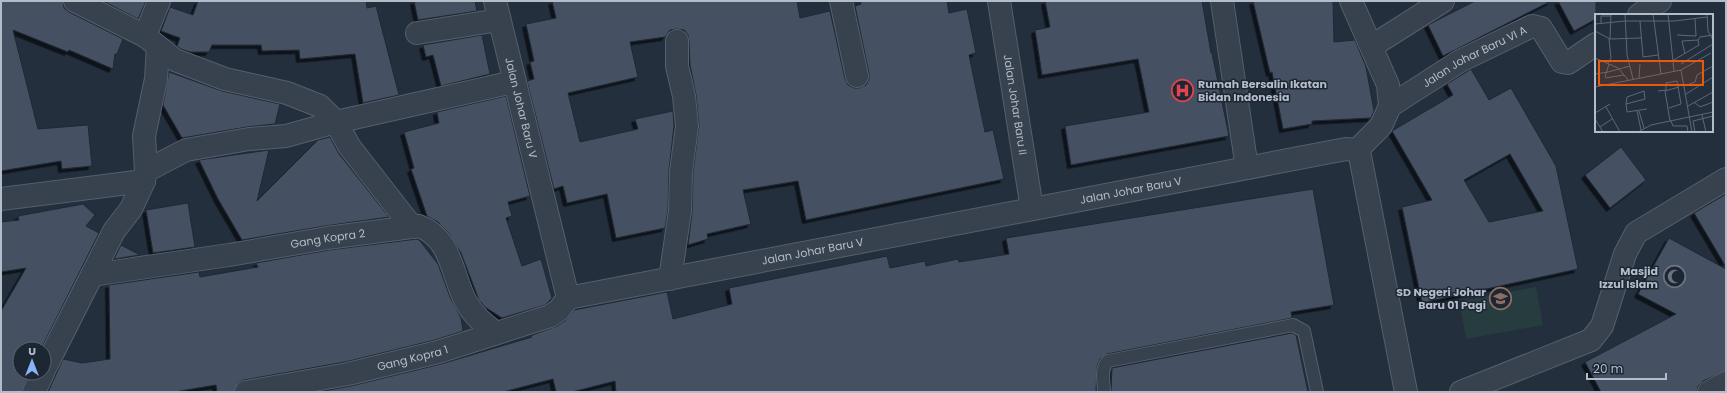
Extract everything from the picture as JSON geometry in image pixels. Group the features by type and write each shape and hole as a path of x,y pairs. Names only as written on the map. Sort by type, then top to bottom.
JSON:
{"street":[{"path":"75,1 152,42 175,60 225,79 287,93 320,106 336,122 349,146 412,227"},
{"path":"52,356 97,275 114,231 132,209 145,176 144,136 156,79 152,42 159,1"},
{"path":"841,1 857,76"},
{"name":"Jalan Johar Baru II","path":"999,1 1032,209"},
{"path":"1222,1 1246,168"},
{"path":"1351,1 1388,85 1390,106 1381,126 1357,150 1360,156 1406,392"},
{"path":"1372,46 1443,1"},
{"path":"1640,14 1660,1"},
{"path":"417,33 497,10"},
{"name":"Jalan Johar Baru V","path":"497,10 513,82 568,298 1346,149 1357,150"},
{"name":"Jalan Johar Baru VI A","path":"1390,106 1460,61 1532,26 1541,28 1562,62 1568,63 1595,45"},
{"path":"670,278 680,211 681,172 688,126 678,66 678,41"},
{"path":"1,199 145,176 186,150 249,139 286,136 336,122 513,82"},
{"path":"1461,392 1591,340 1602,326 1625,254 1636,233 1726,179"},
{"name":"Gang Kopra 2","path":"97,275 327,238 420,226 431,230 449,254 466,301 476,317 496,333"},
{"name":"Gang Kopra 1","path":"246,392 356,372 438,352 550,316 559,310 568,298"},
{"path":"34,392 39,381"},
{"path":"1709,392 1726,383"}],"lane":[{"path":"1104,392 1103,370 1108,361 1293,325 1304,331 1317,392"}],"green space":[{"path":"1536,287 1543,325 1466,339 1459,301"}],"building":[{"path":"1,1 63,1 64,8 69,12 123,39 117,54 115,54 113,69 69,50 68,52 13,30 38,129 88,125 92,166 62,169 61,161 1,171"},
{"path":"103,1 146,1 138,19"},
{"path":"198,1 366,1 367,8 376,6 399,95 363,103 355,54 300,59 299,50 262,51 261,45 212,45 209,52 190,52 181,49 177,46 180,38 161,31 170,7 193,15"},
{"path":"414,1 475,1 477,11 418,20"},
{"path":"552,1 797,1 800,18 830,11 845,79 848,85 854,88 859,88 866,85 869,79 855,6 861,4 860,1 947,1 949,13 967,9 976,53 969,55 985,132 993,130 1004,179 806,220 798,181 743,190 751,224 707,234 708,239 688,245 692,213 693,173 699,125 696,95 690,65 688,35 684,30 670,30 665,37 630,42 638,77 568,93 580,142 638,129 635,119 673,111 674,126 669,170 668,210 665,228 616,238 607,194 567,203 563,186 554,189 527,81 534,79 530,62 534,61 526,24 556,18"},
{"path":"1045,1 1202,1 1211,53 1229,136 1071,165 1065,126 1149,112 1138,59 1042,75 1035,30 1050,27"},
{"path":"1253,1 1333,1 1334,42 1355,40 1366,67 1374,111 1371,118 1312,121 1312,124 1283,129 1272,72 1270,73"},
{"path":"1475,1 1551,1 1443,56 1428,25"},
{"path":"1558,1 1596,1 1595,20 1574,31"},
{"path":"482,35 490,74 441,86 433,55 426,57 423,45"},
{"path":"1471,69 1489,100 1511,88 1556,166 1578,269 1422,303 1402,207 1432,200 1392,131 1453,95 1447,84","holes":["1510,154 1543,211 1489,222 1464,180"]},
{"path":"169,72 222,91 280,104 275,124 247,127 182,138 163,105"},
{"path":"506,96 530,196 508,202 512,216 506,218 522,266 541,259 552,298 545,305 502,318 485,307 479,300 461,253 448,232 438,222 427,216 411,169 414,168 404,132 439,123 437,112"},
{"path":"330,137 339,154 389,217 242,240 218,199 199,160 269,150 257,201 318,140"},
{"path":"1621,147 1646,180 1610,208 1585,175"},
{"path":"1313,189 1334,305 1291,312 1292,318 1107,354 1100,359 1097,366 1096,392 616,392 615,381 572,392 556,392 553,379 503,392 318,392 351,386 441,364 532,337 530,336 557,326 566,320 574,310 667,292 673,319 732,304 729,288 887,256 890,268 925,261 926,266 958,259 959,262 1009,254 1006,238"},
{"path":"1726,194 1726,267 1694,213"},
{"path":"188,203 195,247 153,253 146,210"},
{"path":"83,204 95,215 86,226 99,233 45,341 12,341 12,381 26,381 22,392 1,392 1,311 26,268 1,272 1,222 19,220 18,216"},
{"path":"1669,238 1726,269 1726,371 1703,381 1698,386 1697,392 1601,392 1585,362 1676,314 1638,294"},
{"path":"417,239 438,264 450,297 461,318 463,331 435,340 345,362 244,380 238,383 234,392 217,392 216,385 174,392 48,392 63,359 82,363 110,359 109,285 199,272 200,277 258,267 256,263 329,250"},
{"path":"121,245 140,255 114,259"},
{"path":"1292,333 1296,335 1308,392 1111,392 1112,368"}],"place":[{"name":"Rumah Bersalin Ikatan Bidan Indonesia","path":"1182,90"},
{"name":"Masjid Izzul Islam","path":"1674,277"},
{"name":"SD Negeri Johar Baru 01 Pagi","path":"1501,298"}]}
